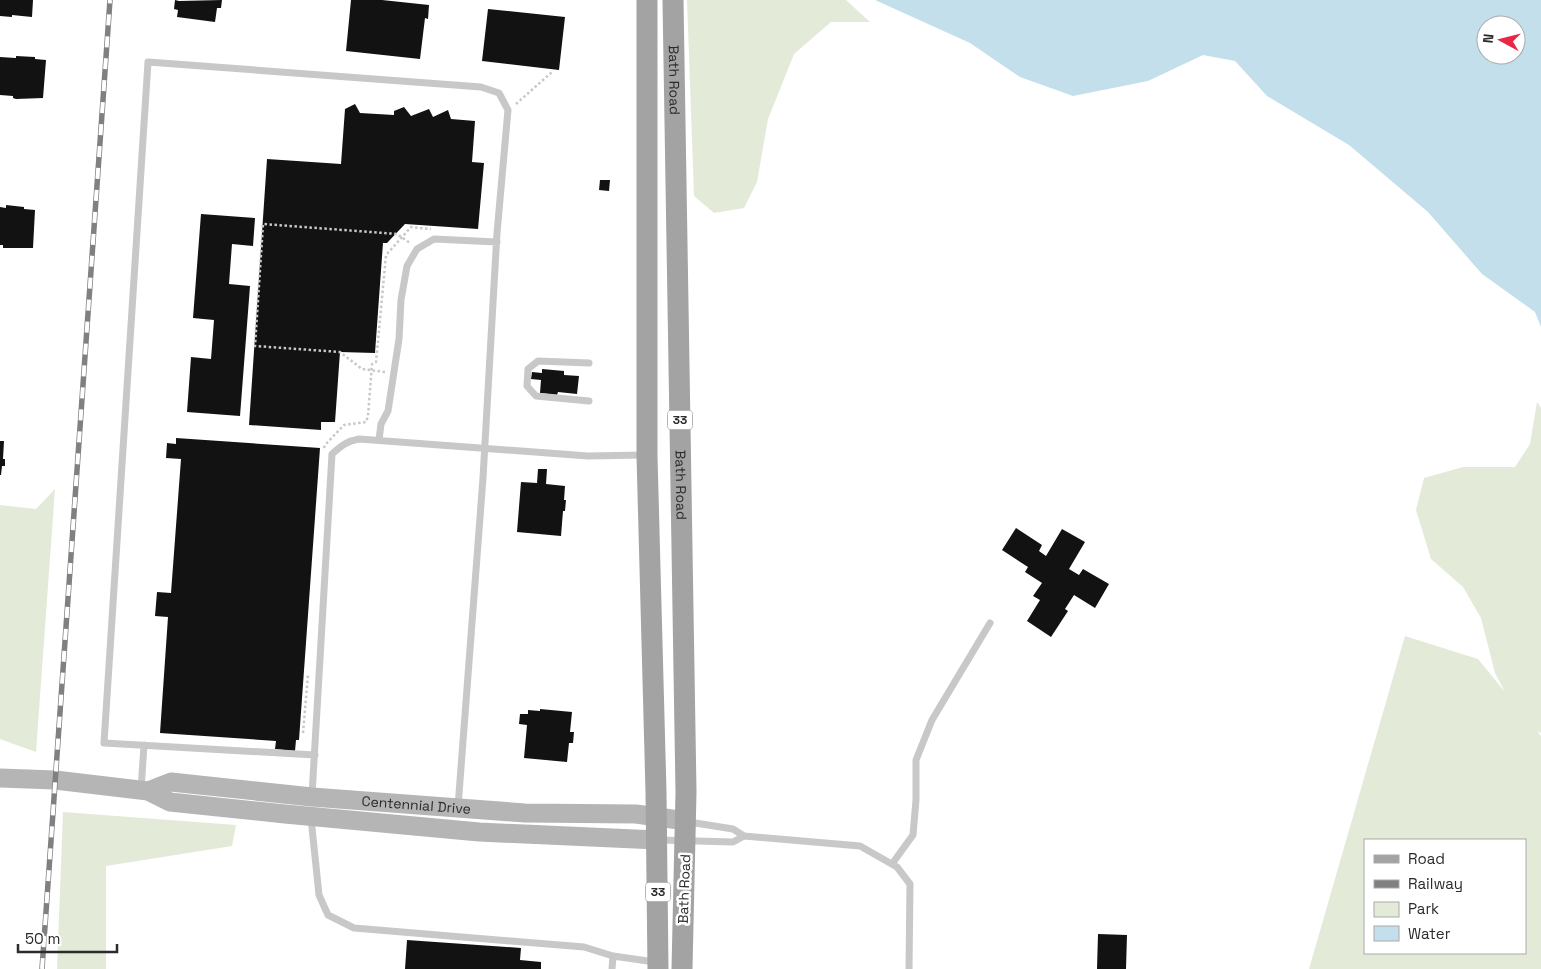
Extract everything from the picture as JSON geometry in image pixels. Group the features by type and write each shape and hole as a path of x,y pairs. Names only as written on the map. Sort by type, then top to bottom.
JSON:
{"main road":[{"name":"Bath Road","path":"647,0 647,456 659,966"},
{"name":"Bath Road","path":"673,0 686,831 682,969"},
{"name":"Centennial Drive","path":"0,778 56,780 145,791 170,802 478,832 657,840"},
{"name":"Centennial Drive","path":"145,791 171,782 312,796 525,813 636,814 656,816 686,831"}],"lane":[{"path":"315,755 104,743 148,62 481,87 499,92 508,110 497,242 485,448 458,808"},
{"path":"380,440 382,424 388,411 394,373 399,339 401,300 407,266 417,249 434,239 497,242"},
{"path":"589,364 538,361 528,369 527,386 536,396 589,400"},
{"path":"647,456 588,456 359,439 349,441 332,454 311,816 319,895 328,915 354,928 584,947 613,956 659,966"},
{"path":"892,864 912,835 916,800 916,760 932,720 990,623"},
{"path":"144,745 145,791"},
{"path":"657,840 686,831 733,829 744,836 860,846 897,867 910,884 909,969"},
{"path":"686,831 733,842 744,836"},
{"path":"612,969 613,956"}],"path":[{"path":"508,110 552,72"},
{"path":"394,373 362,369 340,352 255,346 263,224 397,234 417,249"}],"green space":[{"path":"687,0 846,0 870,22 831,22 794,54 768,119 757,182 744,208 714,213 694,196"},
{"path":"1537,402 1541,408 1541,733 1537,731 1541,736 1541,969 1309,969 1405,636 1478,659 1505,692 1495,673 1481,618 1463,587 1431,559 1416,510 1424,478 1463,467 1515,467 1530,444"},
{"path":"55,489 36,752 0,739 0,505 36,509"},
{"path":"63,812 236,825 232,846 106,866 106,969 57,969"}],"water":[{"path":"875,0 1541,0 1541,327 1535,312 1482,274 1428,212 1349,145 1267,96 1235,61 1203,55 1148,81 1073,96 1020,77 970,43"}],"building":[{"path":"0,0 33,0 32,17 0,16"},
{"path":"175,0 222,0 221,8 217,8 215,22 177,17 178,10 174,9"},
{"path":"351,0 382,0 429,5 428,19 425,18 420,59 346,51"},
{"path":"488,9 565,17 559,70 482,61"},
{"path":"16,56 35,57 35,59 46,60 43,98 16,99 13,96 0,95 0,57 16,58"},
{"path":"355,104 360,113 394,115 394,111 404,107 411,116 429,109 433,117 448,110 451,119 475,121 472,162 484,163 478,229 405,224 387,243 383,243 375,353 340,352 335,422 321,422 321,430 249,425 267,159 341,164 345,109"},
{"path":"600,180 610,180 609,191 599,190"},
{"path":"6,205 35,210 33,248 3,248 3,245 0,245 0,207 6,208"},
{"path":"201,214 255,218 253,246 232,244 229,284 250,286 240,416 187,412 191,357 211,359 214,320 193,318"},
{"path":"542,369 564,371 564,375 579,376 577,394 558,392 557,395 540,393 541,380 531,379 532,372 542,373"},
{"path":"176,438 320,448 299,740 296,740 295,751 275,749 276,741 160,733 168,617 155,616 157,592 171,593 181,459 166,458 167,443 176,444"},
{"path":"0,441 4,441 3,459 5,459 5,466 2,466 1,475 0,475"},
{"path":"538,469 547,469 546,484 565,486 564,500 566,500 561,536 517,532 521,482 537,483"},
{"path":"1016,528 1042,545 1039,551 1046,556 1062,529 1085,542 1069,569 1079,575 1083,569 1109,584 1095,608 1074,595 1065,609 1068,611 1051,637 1027,621 1040,600 1033,596 1042,583 1025,572 1028,567 1002,550"},
{"path":"540,709 572,712 570,732 574,732 573,743 569,743 567,762 524,758 527,725 519,724 520,714 528,714 528,710 540,711"},
{"path":"1098,934 1127,935 1126,969 1097,969"},
{"path":"407,940 521,948 520,960 541,962 541,969 405,969"}],"railway":[{"path":"42,969 110,0"}]}
